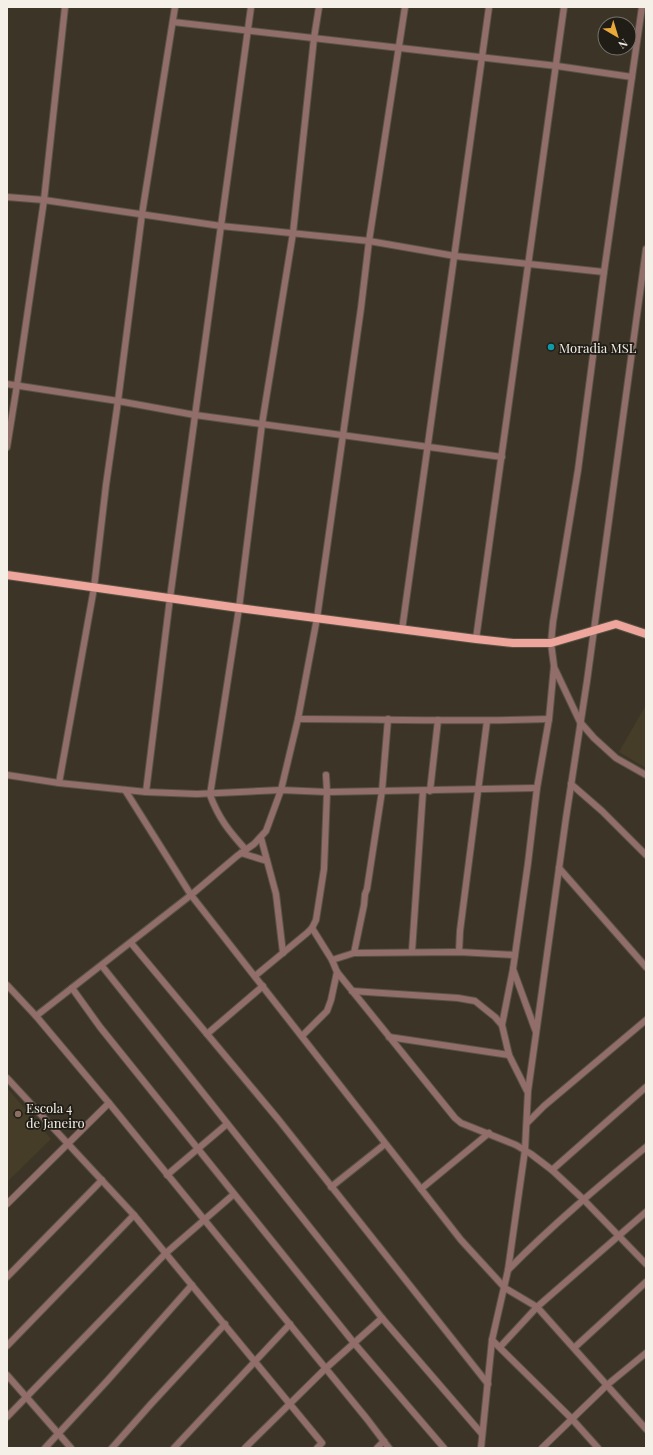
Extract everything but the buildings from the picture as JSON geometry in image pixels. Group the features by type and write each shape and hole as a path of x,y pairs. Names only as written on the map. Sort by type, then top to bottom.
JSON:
{"main road":[{"path":"7,575 402,630 513,643 551,643 616,624 646,634"}],"street":[{"path":"7,447 44,200 65,7"},
{"path":"59,783 94,588 106,485 142,214 175,7"},
{"path":"146,792 170,598 251,7"},
{"path":"267,861 243,852 224,825 216,811 210,795 239,608 262,424 293,233 314,38 319,7"},
{"path":"36,1016 102,966 191,895 261,838 266,832 281,790 298,719 317,618 369,241 405,7"},
{"path":"402,630 490,7"},
{"path":"476,639 557,66 564,7"},
{"path":"528,1091 509,1055 502,1025 514,969 514,955 528,864 537,788 549,720 554,666 551,643 553,622 578,470 604,272 642,7"},
{"path":"173,22 482,57 632,77"},
{"path":"7,197 44,200 221,226 369,241 455,256 604,272"},
{"path":"481,1448 492,1340 508,1270 525,1150 528,1091 594,630 646,249"},
{"path":"7,384 118,401 195,415 502,457"},
{"path":"554,666 580,722 594,738 616,758 646,775"},
{"path":"298,719 487,721 549,720"},
{"path":"354,952 367,889 382,792 388,719"},
{"path":"412,952 427,791 438,720"},
{"path":"459,952 460,931 487,721"},
{"path":"7,775 59,783 125,790 210,795 281,790 382,792 537,788"},
{"path":"255,976 312,928 316,920 324,869 327,792 326,775"},
{"path":"571,784 612,820 646,855"},
{"path":"125,790 191,895 461,1240 504,1288 537,1307 646,1429"},
{"path":"261,838 276,900 283,953"},
{"path":"559,868 646,967"},
{"path":"312,928 332,960 337,972 455,1118 461,1123 516,1145 552,1170 584,1199 646,1264"},
{"path":"131,943 278,1119 488,1384"},
{"path":"332,960 354,952 459,952 514,955"},
{"path":"102,966 382,1318 482,1434"},
{"path":"514,969 536,1034"},
{"path":"302,1036 327,1011 337,972"},
{"path":"7,985 36,1016 109,1103 290,1324 389,1448"},
{"path":"207,1034 263,986"},
{"path":"72,988 100,1027 197,1149 354,1343 444,1448"},
{"path":"352,991 458,998 475,1001 495,1017 502,1025"},
{"path":"527,1123 544,1106 646,1020"},
{"path":"389,1036 509,1055"},
{"path":"7,1078 134,1215 192,1284 325,1445 317,1448"},
{"path":"552,1170 646,1088"},
{"path":"7,1204 109,1103"},
{"path":"167,1175 227,1124"},
{"path":"421,1190 489,1133"},
{"path":"331,1187 385,1144"},
{"path":"508,1270 584,1199 646,1147"},
{"path":"7,1277 102,1180"},
{"path":"7,1417 166,1253 234,1194"},
{"path":"500,1347 537,1307 646,1212"},
{"path":"7,1346 134,1215"},
{"path":"574,1348 646,1282"},
{"path":"45,1448 192,1284"},
{"path":"245,1448 325,1369 382,1318"},
{"path":"112,1448 225,1324"},
{"path":"174,1448 290,1324"},
{"path":"492,1340 572,1419 598,1448"},
{"path":"542,1448 608,1385 646,1353"},
{"path":"7,1375 71,1448"},
{"path":"376,1448 384,1441"}],"shaded area":[{"path":"646,705 646,768 619,752"},
{"name":"Escola 4 de Janeiro","path":"7,1088 51,1139 7,1182"}],"place":[{"name":"Moradia MSL","path":"551,347"},
{"name":"Escola 4 de Janeiro","path":"18,1114"}]}
